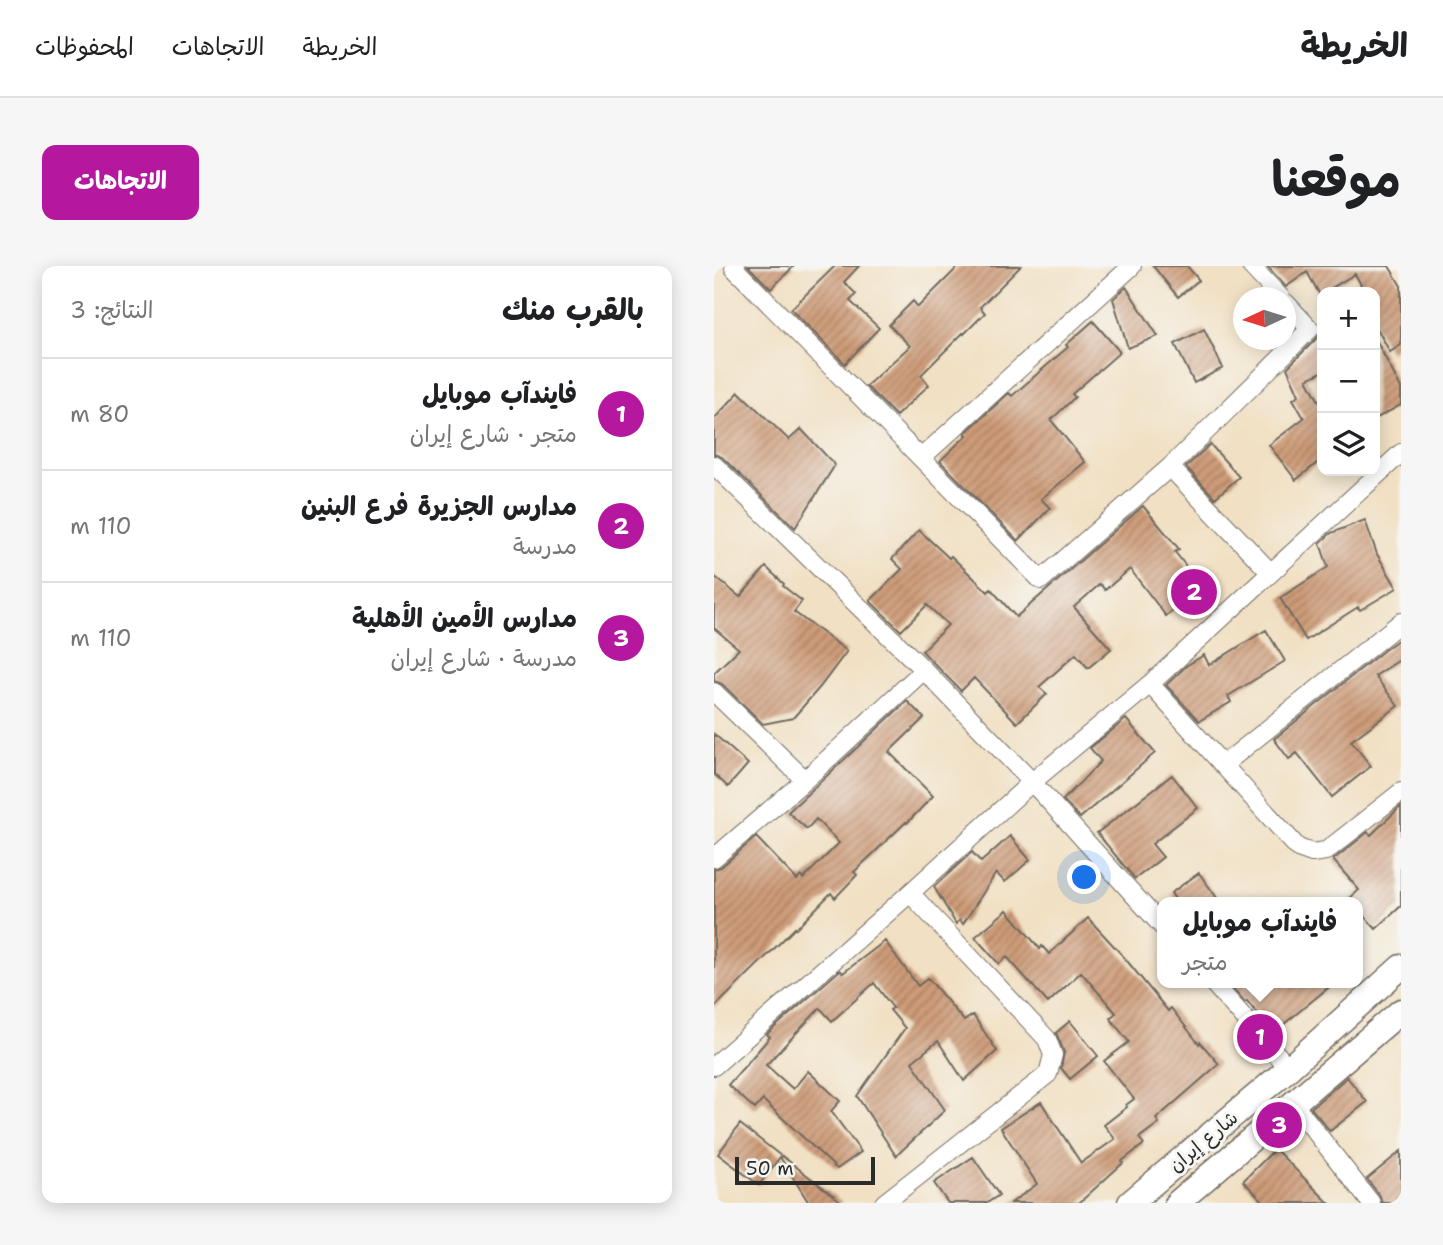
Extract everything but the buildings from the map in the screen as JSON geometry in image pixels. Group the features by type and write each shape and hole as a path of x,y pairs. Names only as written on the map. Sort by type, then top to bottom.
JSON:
{"street":[{"path":"736,266 734,268 1041,580 1170,467 1289,350"},
{"path":"921,458 1132,266"},
{"path":"1251,266 1271,287"},
{"path":"1296,314 1310,329 1296,343"},
{"path":"714,1066 910,894 1032,782 1150,684 1401,453"},
{"path":"714,465 924,670 1032,782 1157,920"},
{"path":"1170,467 1270,572"},
{"path":"1223,765 1401,622"},
{"path":"714,858 805,780 924,670"},
{"path":"1150,684 1298,848 1312,853 1326,851 1401,792"},
{"path":"714,692 805,780"},
{"path":"884,1203 1048,1074 1053,1055 1047,1040 910,894"},
{"name":"شارع إيران","path":"1130,1203 1290,1068 1401,967"},
{"path":"1218,988 1290,1068 1294,1104 1371,1203"},
{"name":"شارع إيران","path":"1177,1203 1401,1011"}],"place":[{"name":"مدارس الجزيرة فرع البنين","path":"1194,592"},
{"name":"فايندآب موبايل","path":"1260,1037"},
{"name":"مدارس الأمين الأهلية","path":"1279,1125"}]}
